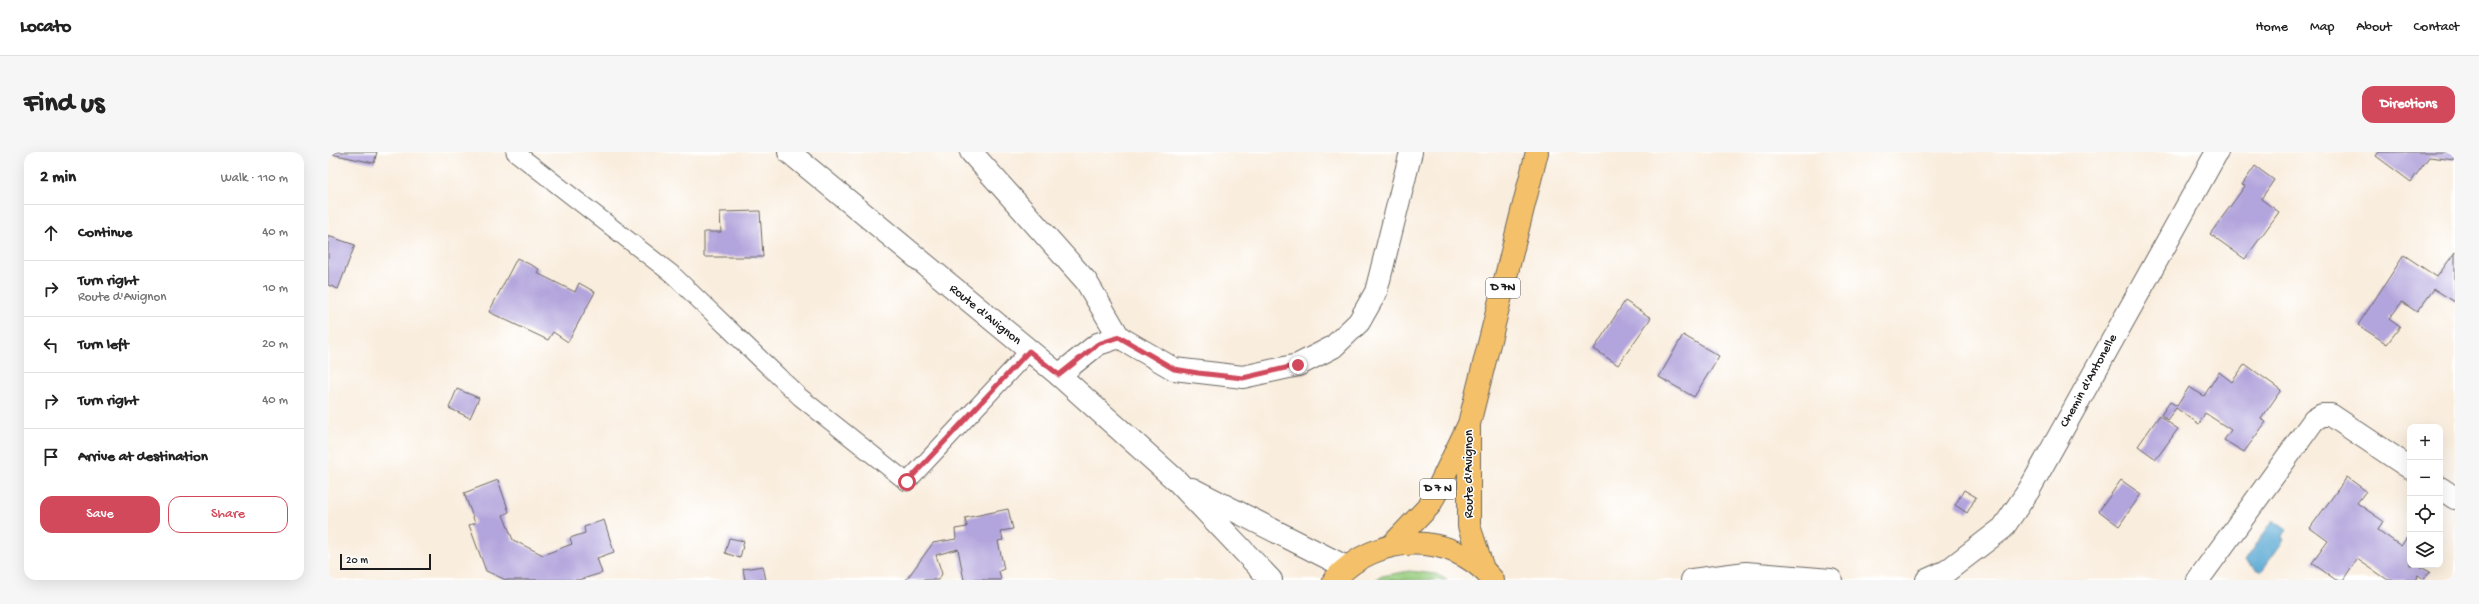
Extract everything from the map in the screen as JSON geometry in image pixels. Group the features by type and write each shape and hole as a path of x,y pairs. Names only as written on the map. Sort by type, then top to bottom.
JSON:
{"main road":[{"name":"D 7N","path":"1469,424 1537,152"},
{"name":"Route d'Avignon","path":"1394,544 1430,505 1469,424"},
{"name":"Route d'Avignon","path":"1469,424 1469,526 1488,574"},
{"path":"1340,573 1368,552 1394,544 1417,543 1441,546 1464,555 1488,574"}],"street":[{"name":"Route d'Avignon","path":"789,152 1059,375 1178,482"},
{"path":"972,152 1086,281 1119,337 1174,369 1243,378 1298,365 1333,347 1359,322 1376,292 1412,152"},
{"name":"Chemin d'Antonelle","path":"1927,580 1948,575 2003,528 2029,490 2216,152"},
{"path":"1059,375 1098,344 1119,337"},
{"path":"2198,580 2314,420 2322,416 2331,416 2407,466"},
{"path":"1178,482 1340,573"},
{"path":"1178,482 1271,580"},
{"path":"2443,490 2455,498"},
{"path":"1692,580 1746,573 1831,580"}],"lane":[{"path":"515,152 672,274 800,397 907,482 1029,351"}],"green space":[{"path":"1409,571 1436,574 1447,580 1375,580 1382,576"}],"water":[{"path":"2273,520 2287,530 2282,537 2284,540 2261,572 2245,561"}],"building":[{"path":"331,152 377,152 374,163 331,154"},
{"path":"2379,152 2455,152 2455,160 2429,157 2411,182 2376,156"},
{"path":"2255,166 2274,180 2261,199 2279,212 2245,259 2210,234 2245,186 2242,185"},
{"path":"760,211 763,257 704,257 704,232 721,232 720,212"},
{"path":"328,236 355,245 338,289 328,285"},
{"path":"2455,252 2455,302 2434,289 2417,312 2402,302 2389,319 2400,327 2387,344 2358,325 2404,255 2437,277"},
{"path":"517,258 539,269 537,273 575,292 579,283 595,292 568,342 553,332 548,340 489,312"},
{"path":"1625,301 1651,318 1618,365 1594,349"},
{"path":"1683,335 1719,356 1694,397 1659,377"},
{"path":"2245,364 2281,390 2261,419 2266,422 2244,452 2224,440 2231,430 2205,413 2199,424 2176,408 2167,420 2161,415 2170,402 2177,406 2189,387 2204,396 2219,372 2232,382"},
{"path":"457,389 479,398 470,418 449,408"},
{"path":"2159,416 2178,429 2156,459 2138,446"},
{"path":"2347,477 2366,491 2357,503 2383,521 2378,530 2401,546 2407,537 2407,568 2423,568 2430,572 2424,579 2418,575 2415,580 2388,580 2357,559 2343,580 2336,580 2312,563 2328,541 2310,528"},
{"path":"498,480 509,512 503,515 513,540 543,555 572,544 570,538 585,533 584,527 604,520 614,552 597,558 602,573 579,580 506,580 486,571 469,525 475,523 464,493"},
{"path":"2121,480 2141,494 2119,526 2099,511"},
{"path":"1964,490 1976,497 1967,513 1955,505"},
{"path":"1008,509 1013,529 1001,531 1003,540 998,541 1004,569 999,571 1001,580 964,580 958,549 936,555 942,574 938,580 906,580 933,543 956,539 955,529 967,527 965,518"},
{"path":"729,538 744,541 740,558 725,553"},
{"path":"763,566 766,580 745,580 743,569"}],"route":[{"path":"907,482 1029,351 1059,375 1098,344 1119,337 1174,369 1198,373 1243,378 1298,365"}]}
